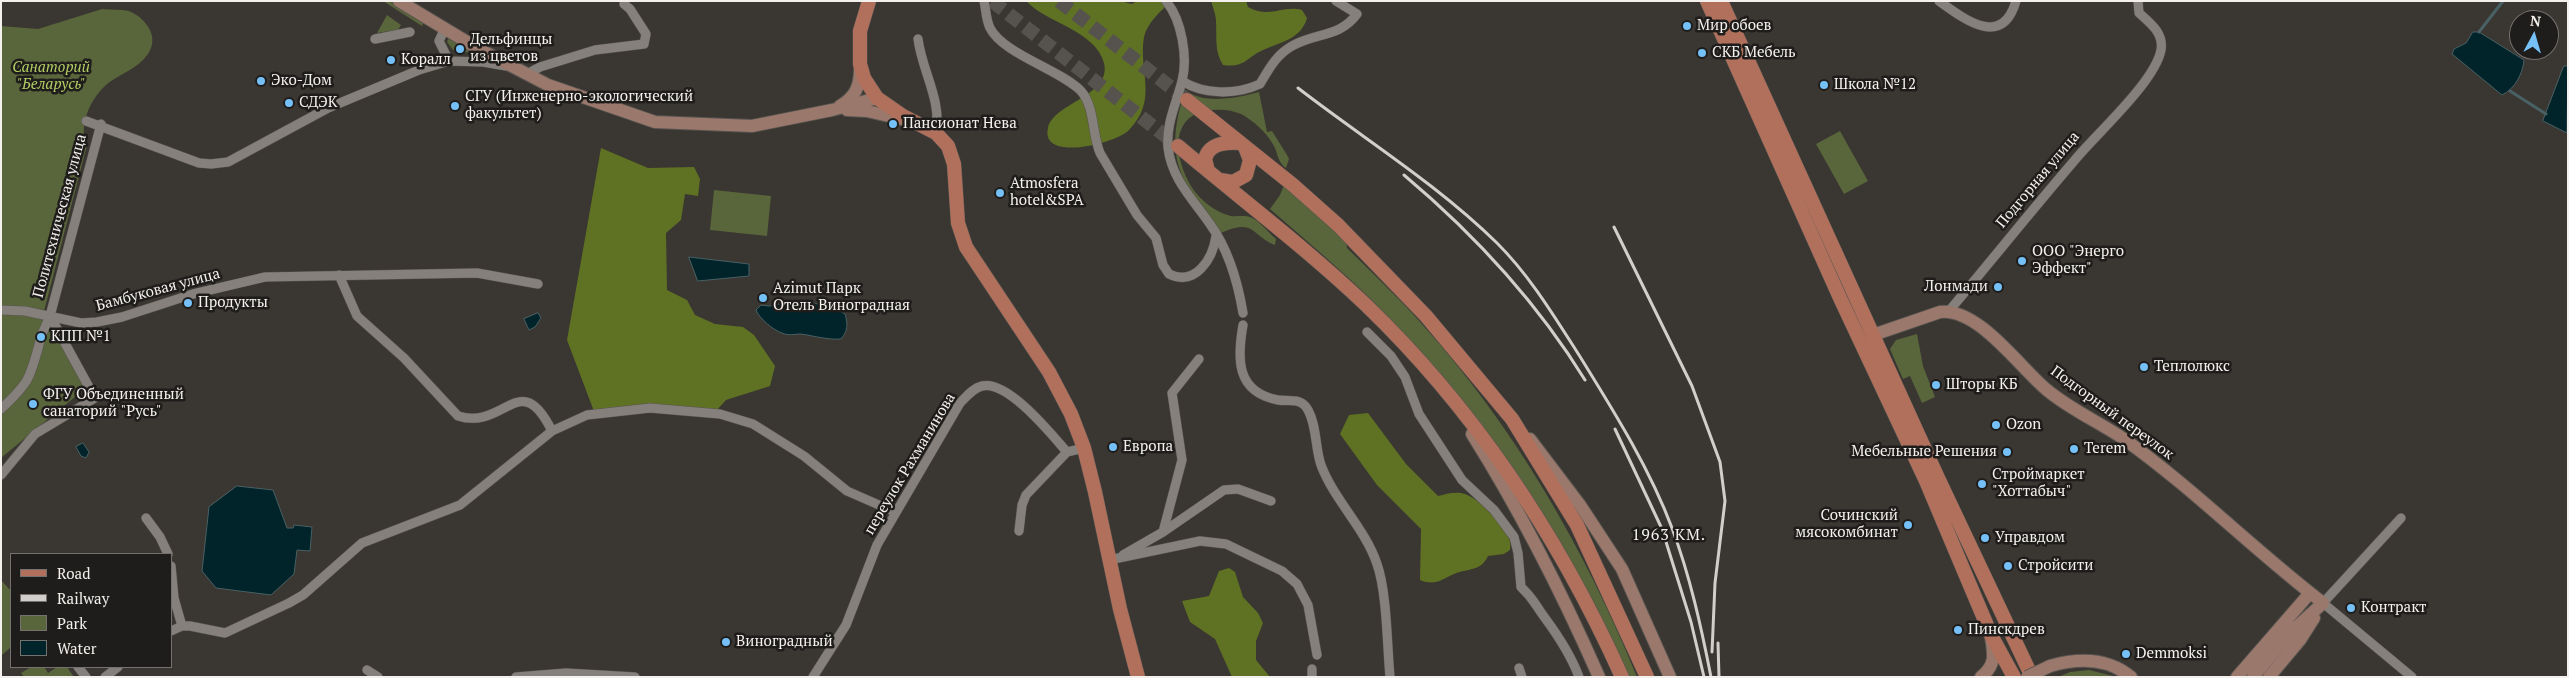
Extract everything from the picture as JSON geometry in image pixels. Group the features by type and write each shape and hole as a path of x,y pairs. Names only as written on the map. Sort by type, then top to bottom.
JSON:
{"main road":[{"path":"868,1 860,31 860,69 877,98 936,133 952,153 958,223 966,248 1049,372 1071,414 1084,448 1114,559 1138,677"},
{"path":"1707,1 1840,298 1926,481 1991,635 2014,677"},
{"path":"1721,1 2030,676"},
{"path":"1187,100 1293,185 1372,259 1426,316 1512,419 1577,525 1646,677"},
{"path":"1222,143 1242,145 1250,160 1246,175 1233,182 1213,175 1205,159 1210,149 1222,143"},
{"path":"1178,146 1268,217 1366,306 1420,362 1506,470 1544,527 1592,613 1622,677"}],"street":[{"path":"399,1 511,67"},
{"path":"984,1 988,21 994,33 1022,56 1074,86 1084,95 1090,111 1096,144 1100,154 1137,215 1156,238 1163,265 1169,274 1179,276 1203,268 1214,251 1216,236"},
{"path":"1166,1 1173,10 1180,35 1184,63 1182,81 1169,120 1170,159 1183,190 1211,224 1234,273 1243,313"},
{"path":"1182,81 1208,92 1254,87 1260,84 1274,60 1291,46 1314,36 1338,32 1349,24 1357,14 1336,1"},
{"path":"1939,1 1968,22 1981,27 2002,23 2010,16 2016,1"},
{"name":"Подгорная улица","path":"1949,311 2074,160 2146,80 2158,58 2161,44 2157,31 2139,13 2138,1"},
{"path":"527,74 540,67 595,50 644,44 646,34 630,9 624,4"},
{"path":"445,28 439,41 449,61"},
{"path":"375,39 410,32"},
{"path":"918,39 932,88 938,120 936,133"},
{"name":"Политехническая улица","path":"86,120 101,124 199,163 228,162 328,108 418,70 449,61 482,62 511,67 548,85 655,122 752,126 832,110"},
{"path":"832,110 850,99 856,92 860,80 860,69"},
{"path":"832,110 877,98"},
{"path":"832,110 867,111 916,122"},
{"name":"Политехническая улица","path":"1,409 25,387 30,378 41,337 50,316 101,124"},
{"name":"Бамбуковая улица","path":"50,316 81,323 98,322 122,317 193,294 265,277 477,273 538,284"},
{"path":"339,275 357,316 404,358 458,416 469,419 482,419 518,402 528,401 544,414 552,431"},
{"name":"Политехническая улица","path":"1,310 25,311 50,316"},
{"path":"1873,335 1897,325 1949,311"},
{"name":"Подгорный переулок","path":"1949,311 1960,314 1986,332 2047,390 2068,406 2123,439 2200,499 2323,603"},
{"path":"1,475 35,434 95,398 50,316"},
{"path":"1243,326 1240,360 1243,376 1254,390 1276,399 1298,401 1304,405 1312,420 1321,466 1357,525 1377,564 1390,677"},
{"path":"1367,332 1391,356 1400,370 1419,414 1462,480 1494,510 1514,537 1518,553 1521,587 1534,600 1544,618 1555,629 1580,677"},
{"path":"1163,532 1182,460 1172,393 1199,359"},
{"name":"переулок Рахманинова","path":"813,677 846,624 874,552 895,512 960,403 970,393 982,386 998,389 1020,404 1067,452"},
{"path":"1451,400 1507,490 1566,601 1599,677"},
{"path":"172,631 182,626 225,634 290,603 362,543 460,505 552,431 587,415 650,408 720,414 753,424 804,456 848,491 895,512"},
{"path":"1512,419 1550,463 1622,569 1670,677"},
{"path":"1019,531 1022,505 1026,495 1067,452 1084,448"},
{"path":"1114,559 1163,532 1224,490 1238,489 1271,501"},
{"path":"146,518 160,537 168,553"},
{"path":"2253,677 2292,632 2323,603 2401,518"},
{"path":"1114,559 1207,540 1226,544 1282,571 1298,584 1308,605 1317,655"},
{"path":"172,577 174,598 182,626"},
{"path":"2237,677 2310,592"},
{"path":"2269,677 2300,640 2323,603"},
{"path":"2323,603 2412,677"},
{"path":"1981,677 1988,671 1994,661 1991,635"},
{"path":"2030,676 2060,663 2088,660 2111,665 2132,677"},
{"path":"105,677 117,668"},
{"path":"367,670 378,677"},
{"path":"516,677 566,673 634,677"}],"green space":[{"path":"383,1 389,1 424,21 422,26"},
{"path":"1026,1 1120,1 1132,4 1137,1 1171,1 1148,27 1144,37 1145,96 1138,119 1129,130 1110,140 1081,147 1056,145 1049,139 1048,128 1052,119 1099,84 1104,74 1104,63 1099,52 1081,35 1046,16"},
{"path":"1211,1 1246,1 1248,7 1263,12 1288,9 1302,10 1307,18 1295,36 1261,51 1240,64 1223,65 1217,49 1216,19"},
{"name":"Санаторий \"Беларусь\"","path":"102,9 126,10 135,14 146,23 152,35 152,41 151,48 144,59 105,86 90,106 84,130 87,145 43,315 87,387 1,458 1,26 38,29"},
{"path":"387,15 401,25 398,30 377,33"},
{"path":"449,37 477,54 453,50 447,42"},
{"path":"1185,90 1193,95 1211,99 1231,98 1259,92 1267,132 1272,131 1287,155 1289,159 1286,168 1280,161 1268,136 1260,128 1241,114 1227,110 1212,110 1197,114 1186,121 1178,143 1183,170 1196,193 1203,201 1226,215 1248,216 1253,219 1276,239 1275,245 1246,227 1231,229 1219,234 1210,216 1184,179 1176,154 1175,142 1178,116"},
{"path":"1840,131 1868,181 1844,194 1816,144"},
{"path":"601,148 648,168 694,167 700,179 698,196 685,194 681,220 666,233 667,290 687,300 695,315 715,324 743,327 754,335 775,366 770,386 726,400 716,411 654,407 595,414 567,340"},
{"path":"1284,185 1346,241 1347,248 1421,323 1487,404 1517,447 1570,536 1617,629 1637,677 1628,677 1606,629 1557,538 1501,454 1470,413 1388,316 1339,269 1270,209 1280,195"},
{"path":"714,190 771,196 767,236 710,230"},
{"path":"1917,334 1923,366 1935,397 1922,403 1910,376 1903,379 1890,349 1896,340"},
{"path":"1368,413 1406,464 1438,496 1455,493 1465,494 1480,503 1496,517 1507,534 1510,550 1504,554 1488,556 1482,565 1459,572 1438,582 1420,580 1421,529 1377,485 1340,434 1349,415"},
{"path":"1229,568 1235,572 1243,597 1258,613 1263,623 1256,641 1256,660 1270,677 1232,677 1215,639 1190,622 1182,601 1209,596 1219,571"},
{"path":"1,580 10,590 10,648 1,656"},
{"path":"29,668 45,668 48,673 56,668 68,668 74,677 24,677 21,673"},
{"path":"2089,670 2117,677 2058,677 2070,672"}],"water":[{"path":"2473,32 2479,32 2509,51 2509,60 2524,60 2518,80 2511,89 2502,95 2452,54 2454,49 2466,43"},
{"path":"2564,66 2568,66 2567,133 2543,121"},
{"path":"689,257 749,264 749,276 698,281"},
{"path":"790,302 819,304 835,308 845,314 847,327 845,333 841,339 785,334 767,323 756,310 761,305 769,306"},
{"path":"538,313 541,318 535,327 529,330 524,319"},
{"path":"83,443 89,452 86,458 81,456 76,447"},
{"path":"237,486 273,490 287,528 293,528 294,525 312,527 310,551 297,550 294,574 271,595 216,588 202,571 209,507"}],"waterway":[{"path":"2479,32 2503,1"},
{"path":"2510,91 2546,114"}],"tunnel":[{"path":"992,1 1177,145"},
{"path":"1059,1 1187,100"}],"railway":[{"path":"1298,88 1425,181 1474,221 1509,256 1541,297 1617,418 1663,505 1690,583 1711,677"},
{"path":"1404,175 1455,221 1503,270 1546,323 1585,380"},
{"path":"1614,227 1692,386 1720,462 1725,501 1715,583 1712,652"},
{"path":"1615,429 1662,529 1691,622 1704,677"},
{"path":"1718,643 1719,677"}],"place":[{"name":"Мир обоев","path":"1687,26"},
{"name":"Дельфинцы из цветов","path":"460,49"},
{"name":"СКБ Мебель","path":"1702,53"},
{"name":"Коралл","path":"391,60"},
{"name":"Эко-Дом","path":"261,81"},
{"name":"Школа №12","path":"1824,85"},
{"name":"СДЭК","path":"289,103"},
{"name":"СГУ (Инженерно-экологический факультет)","path":"455,106"},
{"name":"Пансионат Нева","path":"893,124"},
{"name":"Atmosfera hotel&SPA","path":"1000,193"},
{"name":"ООО \"Энерго Эффект\"","path":"2022,261"},
{"name":"Лонмади","path":"1998,287"},
{"name":"Azimut Парк Отель Виноградная","path":"763,298"},
{"name":"Продукты","path":"188,303"},
{"name":"КПП №1","path":"41,337"},
{"name":"Теплолюкс","path":"2144,367"},
{"name":"Шторы КБ","path":"1936,385"},
{"name":"ФГУ Объединенный санаторий \"Русь\"","path":"33,404"},
{"name":"Ozon","path":"1996,425"},
{"name":"Европа","path":"1113,447"},
{"name":"Terem","path":"2074,449"},
{"name":"Мебельные Решения","path":"2007,452"},
{"name":"Строймаркет \"Хоттабыч\"","path":"1982,484"},
{"name":"Сочинский мясокомбинат","path":"1908,525"},
{"name":"Управдом","path":"1985,538"},
{"name":"Стройсити","path":"2008,566"},
{"name":"Контракт","path":"2351,608"},
{"name":"Пинскдрев","path":"1958,630"},
{"name":"Виноградный","path":"726,642"},
{"name":"Demmoksi","path":"2126,654"}],"district":[{"name":"1963 КМ.","path":"1669,535"}]}
